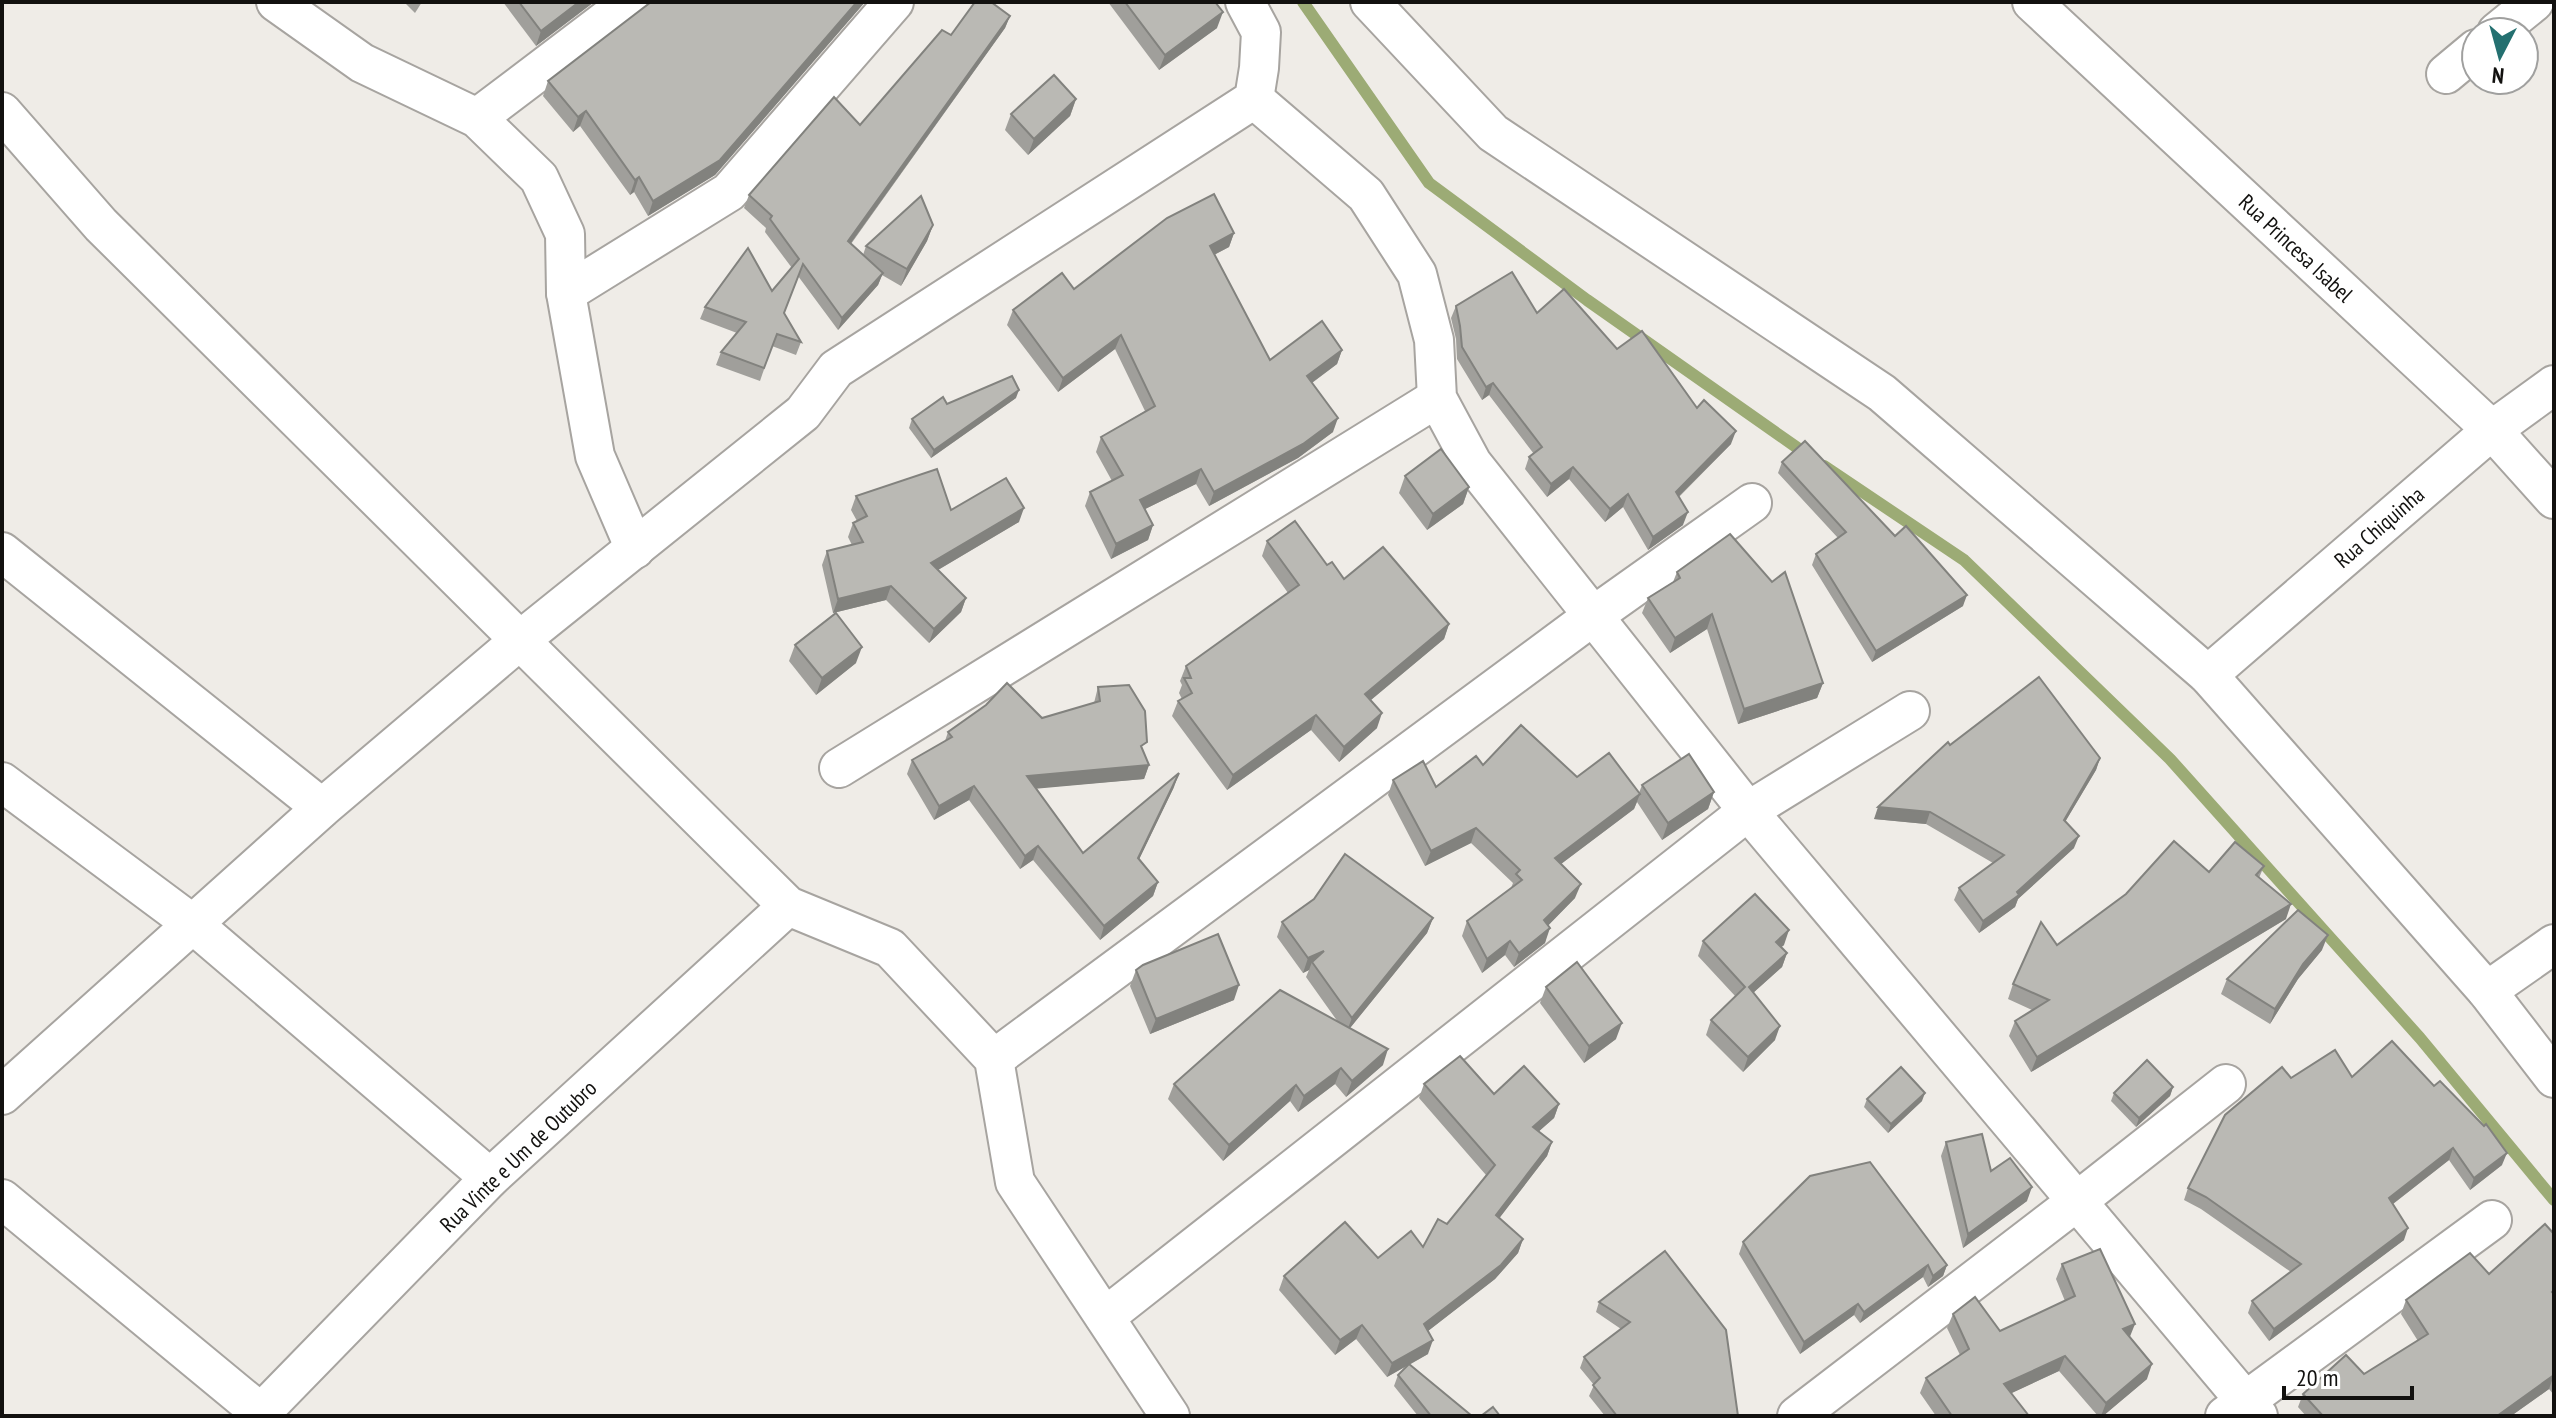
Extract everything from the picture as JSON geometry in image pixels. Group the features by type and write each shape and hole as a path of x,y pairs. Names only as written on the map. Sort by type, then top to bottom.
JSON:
{"street":[{"path":"276,2 362,63 477,118 539,178 565,234 566,293 595,456 635,549"},
{"path":"477,118 630,2"},
{"path":"566,293 729,192 894,2"},
{"path":"2,1095 322,808 519,641 803,413 836,369 1254,99 1261,32 1245,2"},
{"path":"1370,2 1493,133 1882,393 2208,675 2487,991 2554,1078"},
{"name":"Rua Princesa Isabel","path":"2032,2 2492,430 2554,499"},
{"path":"2517,16 2534,2"},
{"path":"2446,74 2460,62"},
{"path":"1254,99 1366,195 1417,274 1434,340 1437,398 1472,463 1748,811 2076,1202 2242,1411 2492,1220"},
{"path":"2,112 101,225 788,906 890,948 994,1059 1015,1182 1170,1416"},
{"name":"Rua Chiquinha","path":"2208,675 2492,430 2554,385"},
{"path":"839,768 1437,398"},
{"path":"994,1059 1593,616 1752,503"},
{"path":"2,552 322,808"},
{"path":"1105,1317 1748,811 1910,711"},
{"path":"2,782 194,925 490,1178"},
{"name":"Rua Vinte e Um de Outubro","path":"259,1414 490,1178 788,906"},
{"path":"2487,991 2554,944"},
{"path":"1797,1416 2226,1084"},
{"path":"2,1199 259,1414"}],"building":[{"path":"519,2 579,2 541,31"},
{"path":"651,2 857,2 720,160 653,201 639,177 635,180 586,111 578,117 548,81"},
{"path":"975,2 991,2 1010,16 848,241 883,273 842,318 803,264 784,313 801,342 777,334 764,368 721,352 746,322 705,307 748,248 772,291 799,259 770,219 772,216 749,195 834,97 860,125 942,30 951,35"},
{"path":"1125,2 1215,2 1223,12 1165,55"},
{"path":"1054,75 1076,99 1034,139 1011,114"},
{"path":"1214,194 1234,233 1210,246 1270,360 1322,321 1342,350 1307,376 1338,418 1303,444 1214,492 1201,469 1140,500 1153,525 1116,544 1090,492 1123,475 1101,437 1155,406 1121,335 1063,378 1013,310 1062,273 1074,289 1167,218"},
{"path":"921,196 933,225 907,269 866,246"},
{"path":"1512,272 1537,313 1564,289 1617,349 1642,331 1697,408 1704,400 1736,431 1676,492 1688,512 1653,537 1628,494 1610,509 1573,467 1551,484 1529,457 1542,447 1493,383 1486,387 1462,347 1456,306"},
{"path":"1012,376 1019,390 934,450 912,419 943,397 947,404"},
{"path":"1805,441 1895,536 1906,526 1967,595 1876,651 1816,554 1846,532 1782,462"},
{"path":"1441,449 1469,487 1433,514 1405,476"},
{"path":"937,469 951,510 1006,478 1024,508 931,563 966,598 934,629 891,586 838,599 827,551 863,542 853,523 867,516 856,496"},
{"path":"1295,521 1327,565 1332,562 1344,579 1383,547 1449,624 1365,694 1382,713 1344,747 1316,715 1233,775 1178,701 1192,693 1184,678 1191,678 1186,666 1299,585 1267,541"},
{"path":"1730,534 1772,582 1785,572 1823,683 1744,709 1712,614 1675,638 1648,598 1680,578 1677,572"},
{"path":"836,613 862,647 822,678 795,645"},
{"path":"2039,677 2100,758 2064,820 2079,836 2017,892 2019,895 1983,921 1959,888 2004,855 1930,812 1878,807 1948,742 1950,745"},
{"path":"1007,683 1042,718 1100,701 1098,687 1129,685 1145,711 1147,742 1141,746 1149,765 1027,776 1083,853 1179,773 1138,858 1158,882 1104,926 1038,846 1025,856 974,786 939,806 912,760 952,737 948,732 986,705"},
{"path":"1521,725 1577,777 1609,753 1640,794 1555,858 1581,884 1544,920 1550,928 1519,953 1510,941 1487,959 1467,921 1522,880 1516,874 1520,870 1476,828 1431,851 1393,780 1423,761 1436,787 1476,756 1483,765"},
{"path":"1689,754 1714,792 1668,823 1642,785"},
{"path":"2174,841 2209,872 2235,842 2264,866 2256,875 2291,904 2037,1057 2015,1021 2049,1000 2013,984 2041,922 2057,945 2126,894"},
{"path":"1345,854 1433,918 1352,1018 1312,962 1324,951 1308,958 1282,922 1314,899"},
{"path":"1755,894 1789,930 1776,942 1787,953 1749,987 1780,1026 1748,1057 1711,1020 1745,987 1703,941"},
{"path":"2298,910 2328,935 2303,964 2275,1009 2227,979"},
{"path":"1218,934 1239,985 1156,1019 1136,970"},
{"path":"1577,962 1622,1023 1589,1046 1546,987"},
{"path":"1280,990 1388,1049 1352,1081 1341,1068 1304,1096 1296,1085 1229,1145 1174,1084"},
{"path":"2392,1041 2434,1086 2440,1081 2484,1126 2486,1124 2507,1153 2474,1178 2453,1148 2389,1198 2408,1228 2274,1329 2252,1301 2301,1264 2206,1197 2188,1188 2225,1115 2282,1067 2291,1078 2335,1050 2352,1077"},
{"path":"1460,1056 1494,1094 1524,1066 1559,1104 1533,1127 1552,1142 1496,1215 1523,1239 1501,1265 1424,1324 1433,1340 1392,1363 1362,1325 1340,1340 1284,1276 1345,1222 1378,1258 1411,1231 1423,1247 1438,1219 1447,1224 1495,1165 1424,1084"},
{"path":"2147,1060 2173,1087 2139,1118 2114,1093"},
{"path":"1901,1067 1925,1093 1891,1124 1867,1099"},
{"path":"1982,1134 1991,1171 2010,1158 2032,1187 1968,1234 1946,1142"},
{"path":"1870,1162 1947,1265 1933,1276 1928,1265 1864,1312 1858,1304 1804,1342 1743,1242 1810,1176"},
{"path":"2545,1224 2554,1234 2554,1375 2497,1416 2323,1416 2303,1394 2346,1355 2364,1374 2428,1334 2406,1300 2470,1253 2489,1274"},
{"path":"2100,1249 2135,1324 2123,1329 2152,1364 2106,1403 2065,1356 2004,1384 2029,1416 1952,1416 1926,1378 1969,1349 1953,1314 1975,1297 2000,1331 2075,1296 2062,1264"},
{"path":"1665,1251 1726,1330 1738,1416 1617,1416 1593,1385 1600,1378 1584,1357 1630,1322 1599,1302"},
{"path":"1409,1364 1472,1416 1431,1416 1398,1375"},
{"path":"1493,1407 1500,1416 1481,1416"}],"waterway":[{"path":"1303,2 1429,183 1587,300 1809,456"},
{"path":"1824,466 1964,560 2170,759 2420,1038 2554,1200"}]}
